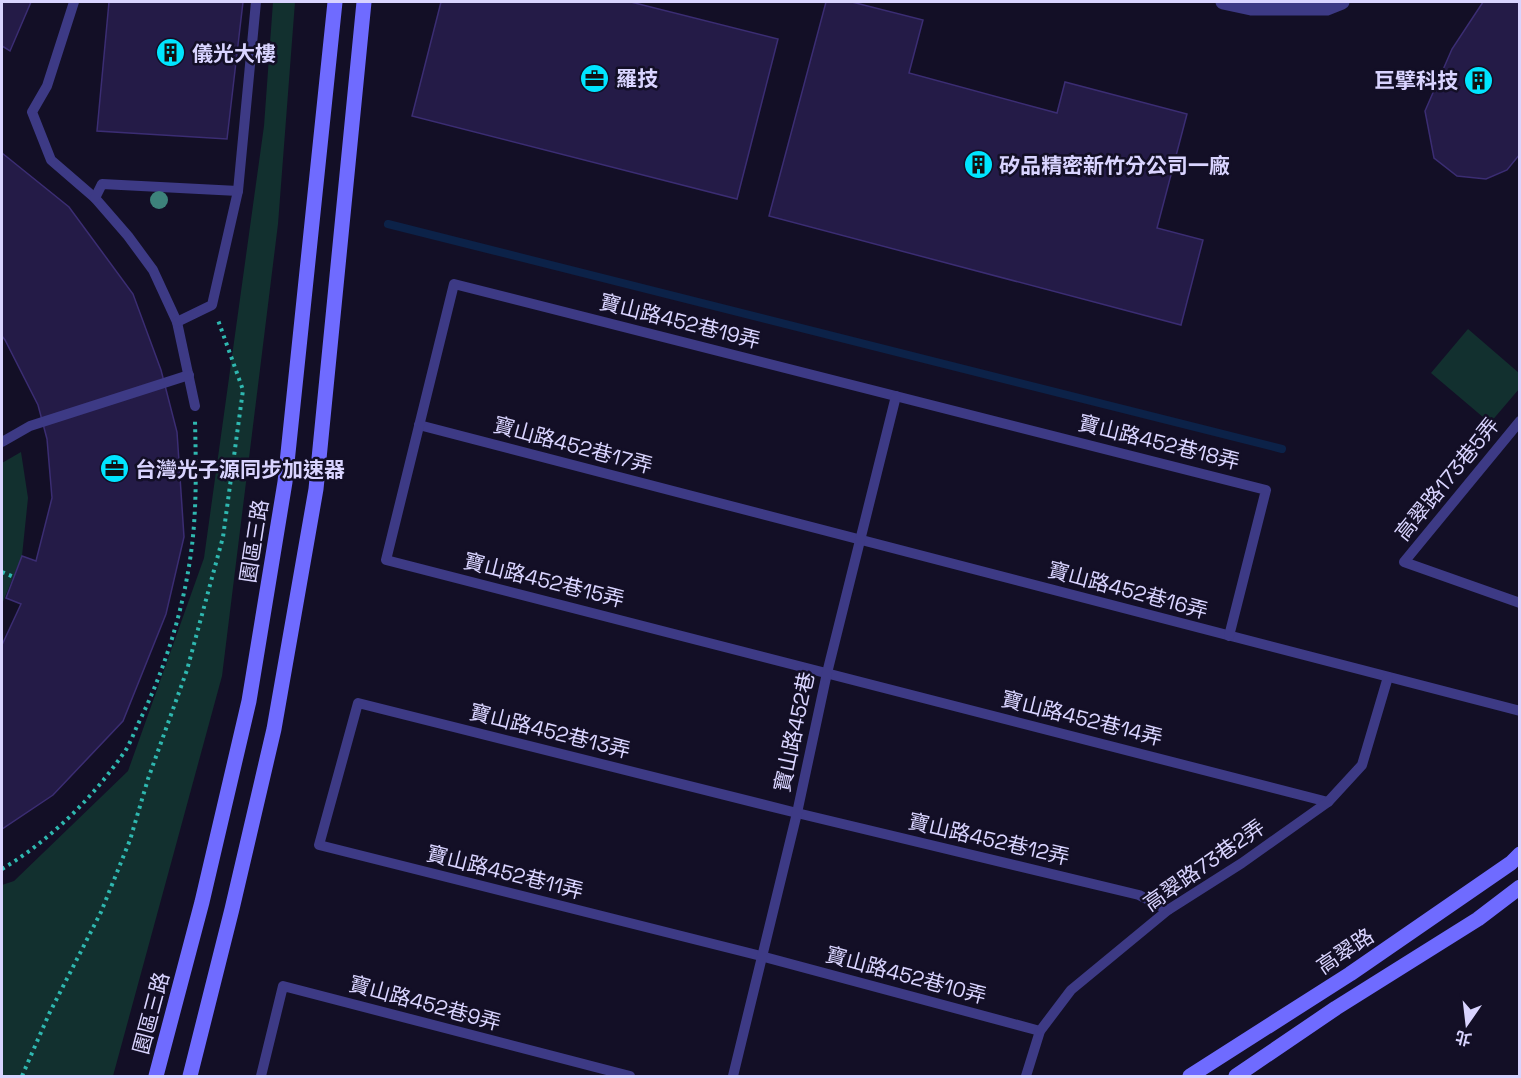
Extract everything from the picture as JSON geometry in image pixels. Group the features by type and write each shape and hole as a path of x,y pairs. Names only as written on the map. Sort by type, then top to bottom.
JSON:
{"street":[{"name":"園區三路","path":"156,1077 202,902 253,678 285,482 335,2"},
{"path":"190,1077 274,729 316,489 364,2"},
{"path":"1223,2 1251,8 1327,8 1342,2"},
{"name":"高翠路","path":"1190,1077 1350,974 1511,863 1520,854"},
{"name":"高翠路","path":"1236,1077 1336,1008 1478,919 1520,887"}],"lane":[{"path":"74,2 47,86 32,112 51,160 95,198 128,236 153,270 177,322 195,406"},
{"path":"177,322 212,305 238,191 256,2"},
{"path":"95,198 102,184 238,191"},
{"name":"寶山路452巷19弄","path":"418,425 454,284 896,396"},
{"path":"2,442 30,426 189,375"},
{"name":"寶山路452巷","path":"733,1077 797,813 859,539 896,396"},
{"name":"寶山路452巷18弄","path":"896,396 1266,490 1229,636"},
{"name":"高翠路173巷5弄","path":"1520,421 1404,562 1520,603"},
{"name":"寶山路452巷17弄","path":"418,425 859,539"},
{"name":"寶山路452巷15弄","path":"418,425 386,560 827,673"},
{"name":"寶山路452巷16弄","path":"859,539 1520,711"},
{"name":"寶山路452巷14弄","path":"827,673 1328,801"},
{"name":"高翠路73巷2弄","path":"1026,1077 1040,1031 1071,990 1168,910 1242,863 1328,801 1362,765 1388,677"},
{"name":"寶山路452巷13弄","path":"340,766 358,703 797,813"},
{"name":"寶山路452巷11弄","path":"340,766 319,845 761,956"},
{"name":"寶山路452巷12弄","path":"797,813 1139,895 1168,910"},
{"name":"寶山路452巷10弄","path":"761,956 1040,1031"},
{"name":"寶山路452巷9弄","path":"261,1077 283,986 630,1077"}],"path":[{"path":"22,1077 49,1014 100,912 130,840 148,779 187,670 223,537 243,390 212,305"},
{"path":"2,869 70,818 124,753 156,686 180,612 191,553 196,479 195,406"},
{"path":"2,572 14,577"}],"green space":[{"path":"273,2 295,2 278,224 222,676 113,1076 2,1076 2,885 14,881 128,771 204,558 264,126"},
{"path":"1468,329 1519,373 1519,389 1490,423 1431,373"},
{"path":"21,452 28,498 22,556 2,604 2,463"}],"building":[{"path":"2,2 31,2 10,51 2,46"},
{"name":"儀光大樓","path":"109,2 243,2 227,139 97,131"},
{"name":"羅技","path":"441,2 631,2 778,39 737,199 412,116"},
{"name":"矽品精密新竹分公司一廠","path":"826,2 852,2 923,20 909,73 1057,113 1065,82 1187,114 1157,228 1203,240 1181,325 769,216"},
{"name":"巨擘科技","path":"1483,2 1520,2 1520,154 1507,170 1486,179 1457,176 1434,158 1425,111 1452,49"},
{"name":"台灣光子源同步加速器","path":"2,153 69,207 133,294 161,370 177,432 184,537 166,614 123,721 53,795 2,829 2,645 21,604 6,598 22,556 36,561 52,498 47,439 38,405 2,336"}],"waterway":[{"path":"388,224 1282,449"}],"place":[{"name":"儀光大樓","path":"171,53"},
{"name":"羅技","path":"595,78"},
{"name":"巨擘科技","path":"1479,80"},
{"name":"矽品精密新竹分公司一廠","path":"978,165"},
{"name":"台灣光子源同步加速器","path":"114,469"}]}
